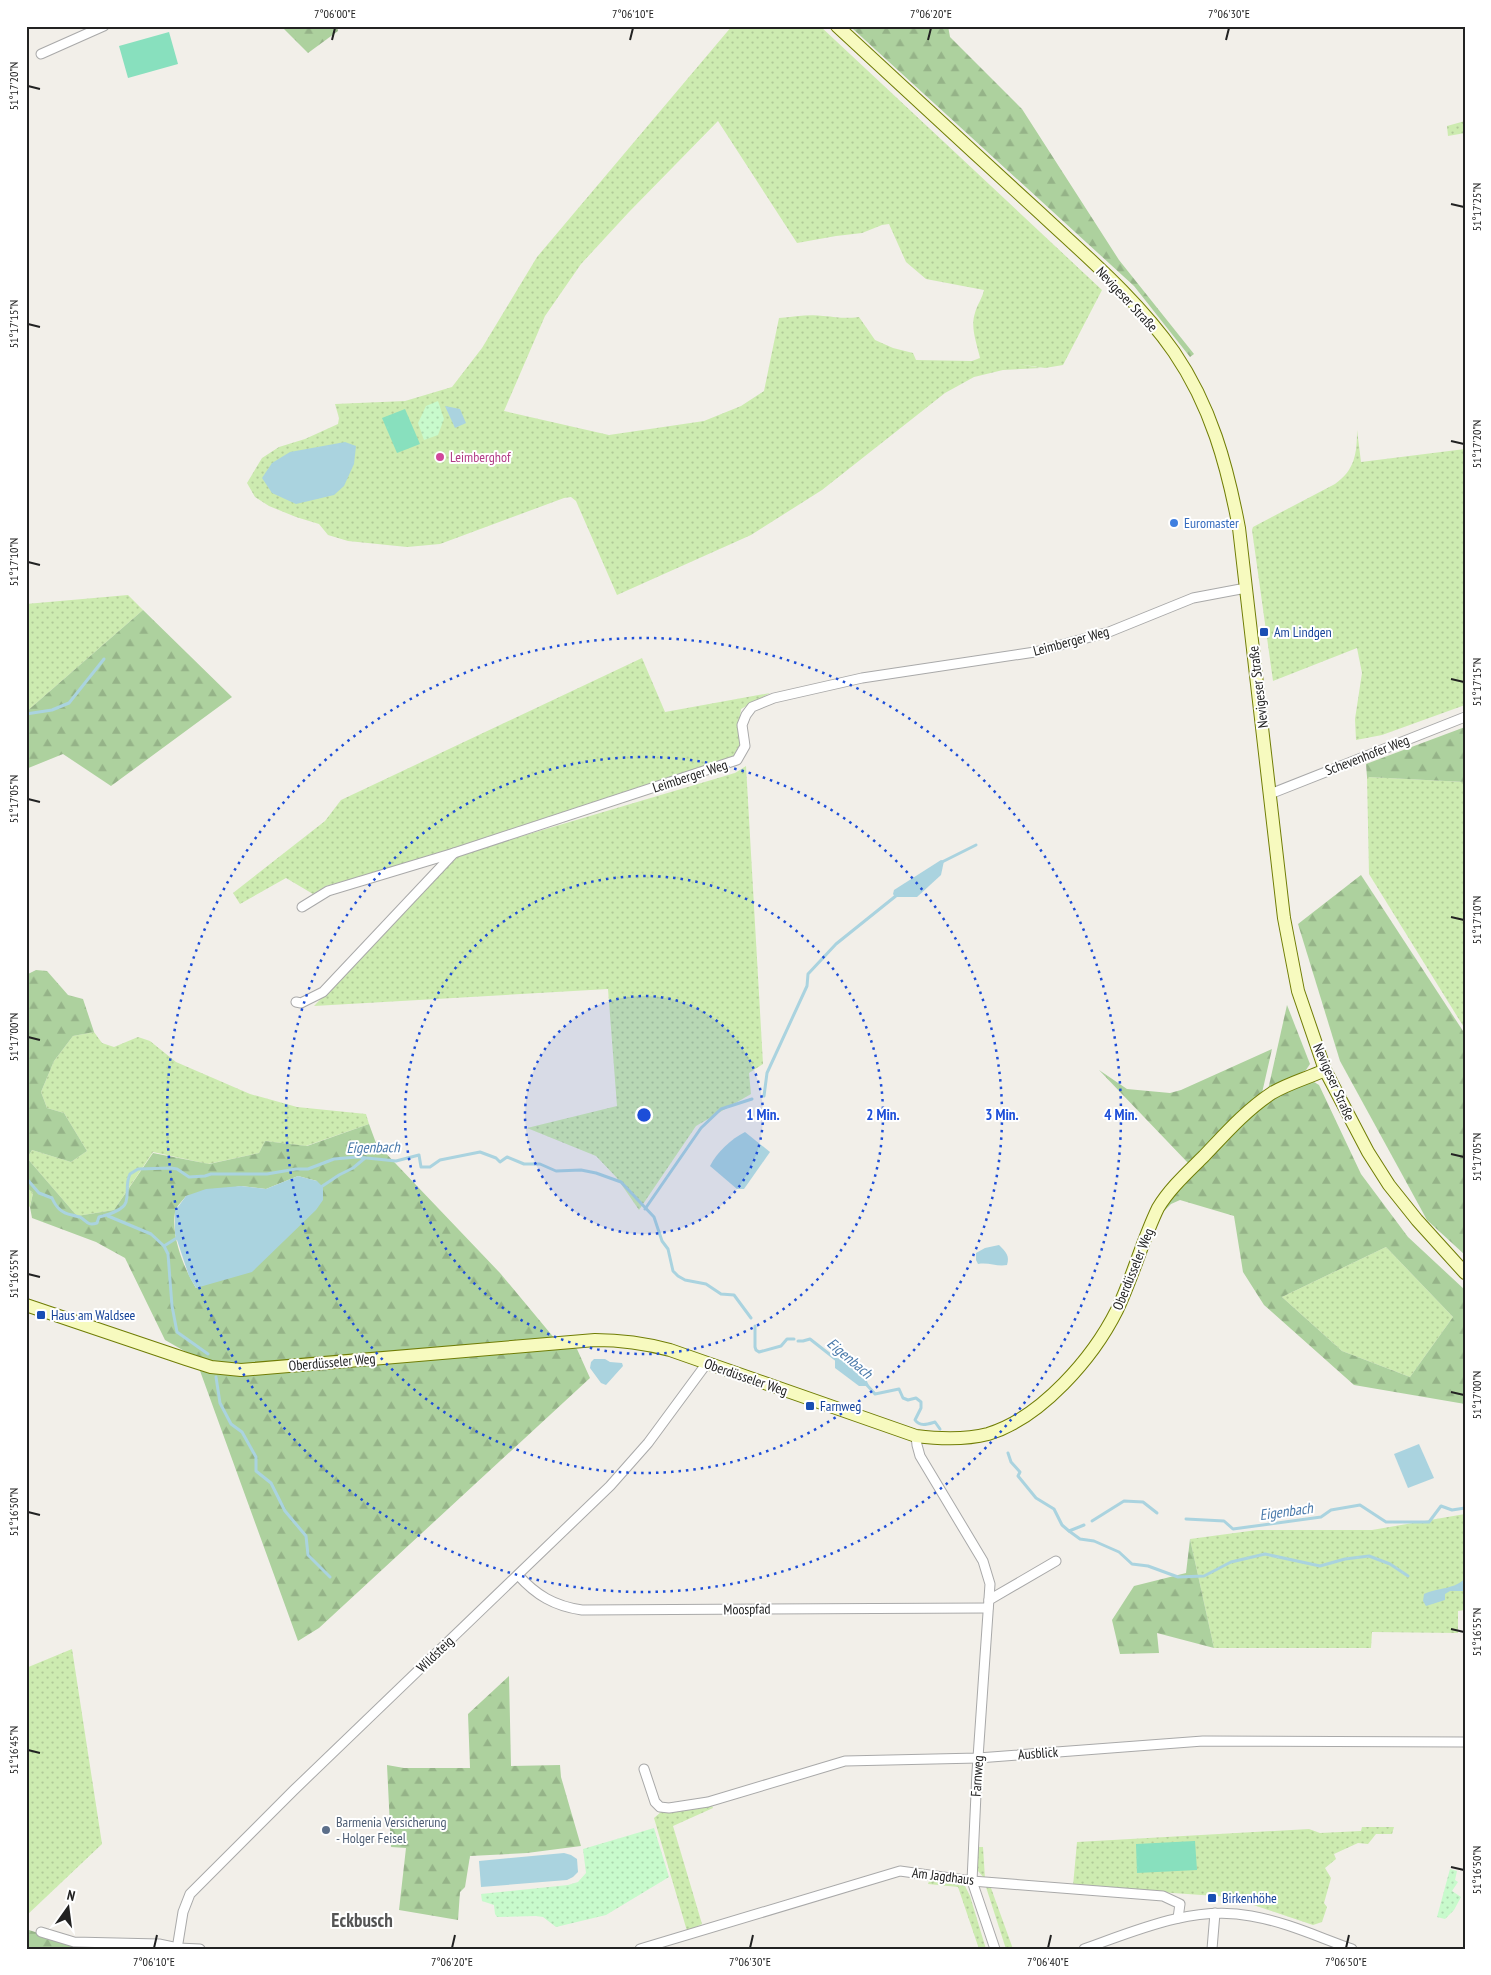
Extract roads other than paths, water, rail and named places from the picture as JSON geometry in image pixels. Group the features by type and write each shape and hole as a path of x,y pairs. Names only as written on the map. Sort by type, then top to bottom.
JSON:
{"street":[{"path":"41,54 104,26"},
{"name":"Nevigeser Straße","path":"836,26 1103,272 1144,314 1174,352 1189,377 1213,427 1230,479 1239,528 1284,918 1298,991 1325,1070 1354,1127 1389,1185 1416,1220 1465,1273"},
{"name":"Leimberger Weg","path":"296,1002 301,1002 323,992 454,853 737,760 745,746 742,725 746,714 752,707 774,698 862,678 1034,652 1109,632 1193,598 1246,588"},
{"name":"Schevenhofer Weg","path":"1270,794 1465,717"},
{"path":"302,907 328,891 454,853"},
{"name":"Oberdüsseler Weg","path":"26,1305 186,1359 211,1366 240,1370 595,1340 645,1343 916,1436 962,1438 986,1434 1000,1430 1028,1414 1044,1401 1072,1374 1099,1341 1117,1310 1149,1226 1166,1195 1252,1108 1284,1087 1325,1070"},
{"name":"Wildsteig","path":"177,1948 183,1912 190,1894 294,1790 610,1486 648,1442 707,1363"},
{"name":"Farnweg","path":"916,1436 920,1456 983,1561 990,1584 972,1880 995,1949"},
{"path":"988,1604 1056,1561"},
{"name":"Moospfad","path":"518,1575 530,1589 545,1599 568,1608 582,1610 988,1604"},
{"name":"Ausblick","path":"644,1769 655,1802 660,1807 669,1808 708,1802 845,1761 978,1758 1203,1741 1465,1742"},
{"name":"Am Jagdhaus","path":"640,1949 900,1871 972,1880 1163,1896 1180,1904 1182,1917"},
{"path":"1212,1949 1215,1914"},
{"path":"1084,1949 1182,1917 1215,1914 1248,1915 1270,1920 1352,1949"},
{"path":"41,1932 74,1942 159,1944 177,1948 200,1949"}],"water":[{"path":"445,406 460,409 466,423 455,428"},
{"path":"345,442 356,446 354,464 344,486 334,495 296,504 272,493 262,478 272,463 290,452"},
{"path":"941,860 944,861 941,875 917,897 895,897 893,894 894,890"},
{"path":"745,1132 770,1152 744,1189 737,1189 710,1166 725,1146"},
{"path":"298,1176 317,1181 323,1187 323,1200 316,1210 252,1272 196,1288 189,1276 175,1234 175,1211 186,1196 206,1189 241,1186 266,1189"},
{"path":"999,1245 1007,1254 1007,1265 978,1264 976,1253 985,1248"},
{"path":"847,1356 864,1374 869,1386 859,1386 835,1368 835,1359"},
{"path":"594,1359 605,1359 610,1362 622,1363 623,1366 606,1385 601,1383 590,1368 591,1362"},
{"path":"1419,1444 1434,1478 1408,1488 1394,1454"},
{"path":"1465,1578 1463,1591 1450,1591 1445,1594 1445,1600 1426,1606 1423,1601 1424,1594 1452,1586"},
{"path":"564,1853 577,1859 578,1872 567,1880 481,1887 479,1861"}],"waterway":[{"path":"26,714 52,710 69,703 104,659"},
{"path":"940,863 976,845"},
{"path":"764,1096 767,1073 807,986 808,974 836,944 897,895"},
{"path":"645,1209 701,1128 721,1109 752,1099"},
{"name":"Eigenbach","path":"26,1178 39,1193 52,1198 57,1207 62,1211 80,1217 91,1224 97,1223 99,1217 122,1208 127,1198 130,1174 138,1169 171,1168 177,1169 189,1177 211,1174 267,1174 308,1169 334,1159 357,1157 396,1161 419,1155 421,1167 430,1167 440,1160 480,1152 496,1158 500,1162 507,1157 524,1164 540,1164 556,1171 581,1170 621,1182 654,1217 662,1241 668,1249 673,1271 685,1280 706,1284 721,1294 734,1295 751,1318"},
{"path":"321,1187 353,1168 365,1158"},
{"path":"108,1216 151,1234 164,1246 180,1236"},
{"path":"164,1246 168,1254 172,1306 177,1332 208,1354"},
{"name":"Eigenbach","path":"755,1326 755,1347 759,1352 781,1346 787,1339 794,1339"},
{"name":"Eigenbach","path":"798,1341 810,1339 838,1361"},
{"path":"216,1377 220,1403 231,1424 242,1432 256,1457 256,1471 271,1483 285,1511 306,1536 308,1555 330,1577"},
{"name":"Eigenbach","path":"866,1384 875,1394 899,1389 903,1398 908,1400 916,1398 921,1402 921,1408 915,1420 922,1424 935,1422 940,1429"},
{"name":"Eigenbach","path":"1008,1453 1011,1462 1020,1472 1018,1476 1036,1498 1054,1509 1062,1525 1069,1531 1084,1525"},
{"name":"Eigenbach","path":"1092,1521 1124,1501 1143,1502 1157,1513"},
{"name":"Eigenbach","path":"1186,1519 1224,1521 1233,1529 1321,1517 1331,1510 1360,1505 1386,1522 1429,1522 1441,1506 1452,1510 1465,1508"},
{"path":"1069,1531 1080,1539 1094,1541 1119,1552 1132,1564 1148,1566 1178,1577 1204,1576 1231,1562 1265,1554 1320,1566 1345,1559 1369,1556 1390,1564 1408,1576"}],"place":[{"name":"Leimberghof","path":"440,457"},
{"name":"Euromaster","path":"1174,523"},
{"name":"Am Lindgen","path":"1264,632"},
{"name":"Haus am Waldsee","path":"41,1315"},
{"name":"Farnweg","path":"810,1406"},
{"name":"Barmenia Versicherung - Holger Feisel","path":"326,1830"},
{"name":"Birkenhöhe","path":"1212,1898"}],"district":[{"name":"Eckbusch","path":"362,1920"}]}
